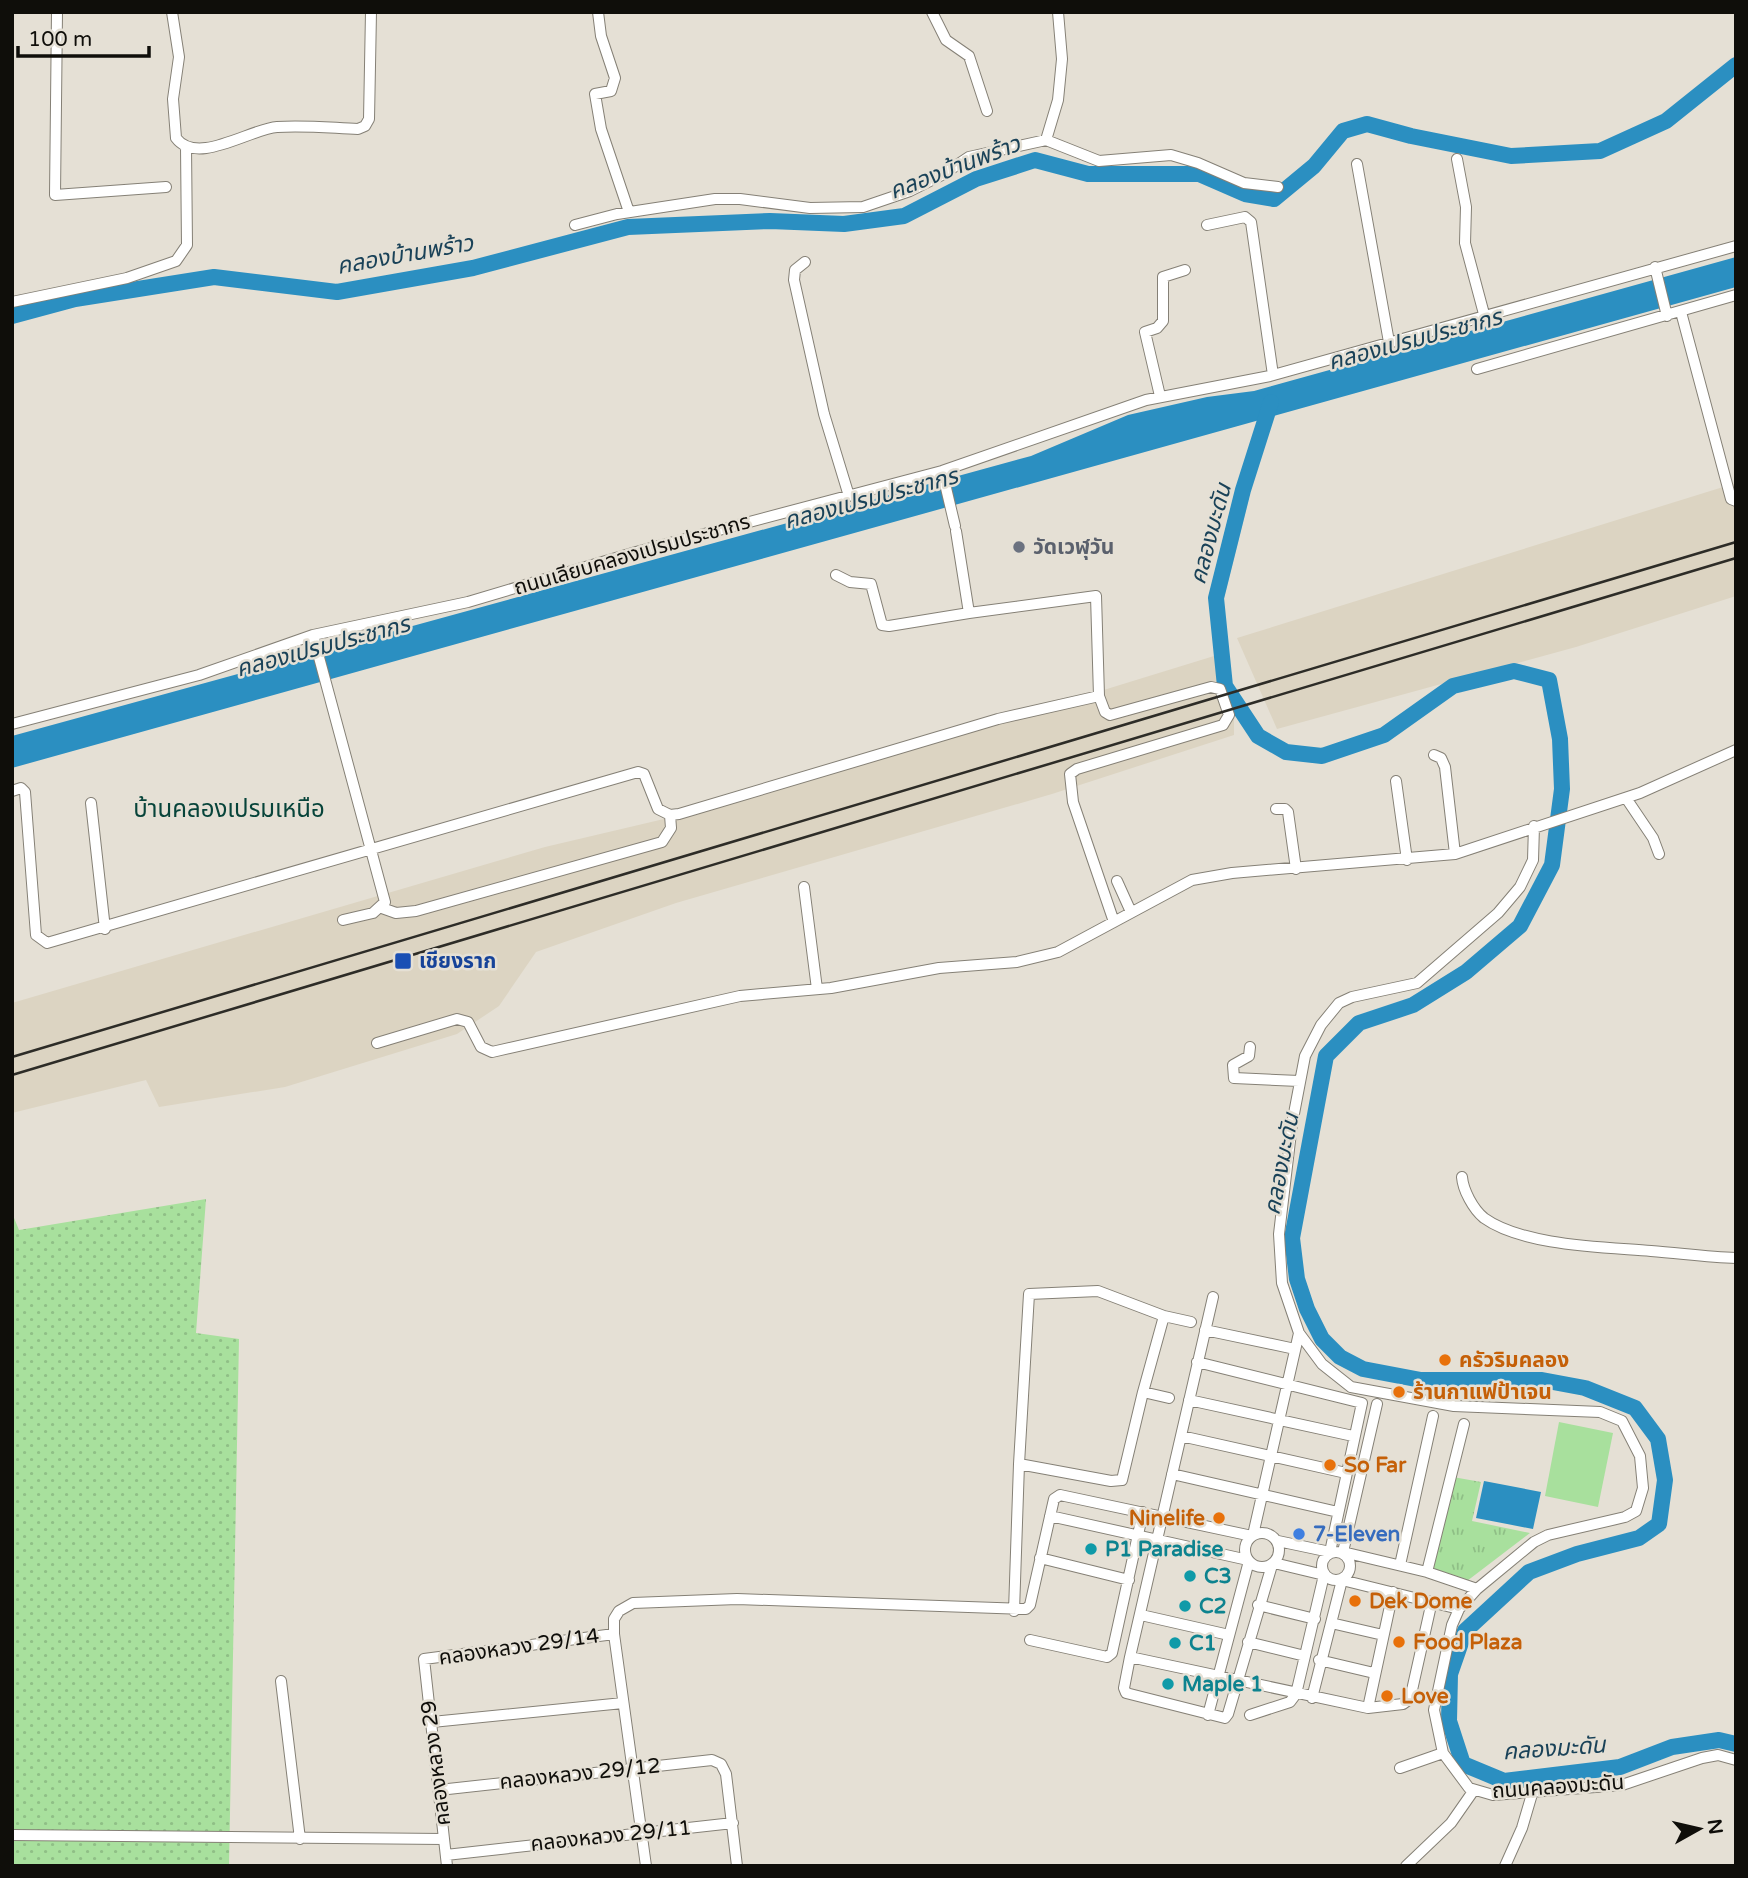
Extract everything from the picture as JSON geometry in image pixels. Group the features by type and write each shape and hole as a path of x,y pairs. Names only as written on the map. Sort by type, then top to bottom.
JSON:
{"street":[{"path":"57,12 55,195 166,187"},
{"path":"172,12 179,57 173,99 176,138 186,147 216,146 264,128 358,129 365,126 369,120 371,12"},
{"path":"598,12 601,36 615,78 611,90 595,94 597,116 629,212"},
{"path":"932,12 946,40 969,56 987,111"},
{"path":"1046,140 1058,100 1062,59 1058,12"},
{"path":"575,225 629,212 715,199 748,200 810,208 863,207 943,176 969,157 1046,140 1099,161 1171,155 1183,157 1244,183 1278,187"},
{"path":"12,302 127,278 176,261 185,250 186,147"},
{"path":"1457,159 1466,207 1465,243 1484,314"},
{"path":"1357,164 1389,341"},
{"path":"1208,225 1245,217 1251,222 1273,375"},
{"name":"ถนนเลียบคลองเปรมประชากร","path":"12,724 199,675 314,640 468,602 636,552 943,474 1160,396 1273,375 1484,314 1656,271 1736,246"},
{"path":"805,262 795,270 794,280 824,414 849,496"},
{"path":"1160,396 1145,332 1157,328 1163,321 1163,276 1185,270"},
{"path":"1656,271 1666,313"},
{"path":"1477,369 1666,313 1681,312 1736,296"},
{"path":"1681,312 1731,499 1736,501"},
{"path":"943,474 955,526 969,613"},
{"path":"835,575 850,582 871,584 882,625 889,626 1096,596 1099,696 1103,708 1110,715 1217,687 1229,715 1223,725 1077,769 1070,774 1073,802 1114,922"},
{"path":"314,640 384,893 382,908"},
{"path":"12,791 21,788 25,793 36,935 39,941 47,943 105,929 638,772 649,779 658,809 670,815 998,719 1099,696"},
{"path":"377,1044 457,1019 468,1022 481,1047 492,1052 740,996 817,989 939,968 1040,957 1058,952 1192,880 1455,854 1536,825 1626,798 1736,750"},
{"path":"1434,755 1441,758 1444,767 1455,854"},
{"path":"1396,781 1407,860"},
{"path":"1626,798 1653,838 1659,855"},
{"path":"91,803 105,929"},
{"path":"1276,809 1285,809 1288,812 1296,869"},
{"path":"343,920 382,908 396,913 416,911 662,842 671,828 670,815"},
{"name":"ถนนคลองมะดัน","path":"1536,825 1533,860 1510,901 1417,983 1352,997 1339,1003 1315,1035 1305,1056 1299,1081 1279,1234 1282,1283 1299,1333 1331,1374 1351,1387 1468,1408 1600,1412 1622,1422 1640,1456 1643,1488 1636,1511 1625,1517 1548,1535 1534,1542 1477,1589 1460,1609 1452,1625 1434,1710 1443,1753 1457,1775 1474,1790 1493,1795 1532,1794 1622,1785 1717,1755 1736,1760"},
{"path":"1117,881 1131,912"},
{"path":"804,887 817,989"},
{"path":"1250,1047 1249,1056 1233,1065 1234,1078 1299,1081"},
{"path":"1462,1177 1463,1186 1483,1217 1497,1225 1544,1240 1599,1248 1736,1258"},
{"path":"1014,1611 1029,1294 1098,1291 1164,1316 1191,1322"},
{"path":"1213,1297 1130,1657 1124,1688 1126,1693 1225,1718 1258,1605 1280,1552 1278,1541"},
{"path":"1019,1464 1111,1481 1122,1480 1164,1316"},
{"path":"1205,1330 1296,1349"},
{"path":"1208,1715 1249,1560 1245,1547 1253,1536 1299,1333"},
{"path":"1197,1362 1362,1403 1296,1694 1290,1702 1250,1715"},
{"path":"1143,1392 1168,1398"},
{"path":"1189,1400 1353,1436"},
{"path":"1312,1698 1319,1660 1342,1580 1346,1576 1349,1562 1343,1552 1377,1404"},
{"path":"1400,1565 1433,1416"},
{"path":"1427,1572 1464,1424"},
{"path":"1181,1436 1346,1473"},
{"path":"1172,1474 1338,1512"},
{"path":"646,1866 614,1634 618,1611 627,1605 737,1599 1014,1611 1026,1609 1030,1605 1054,1499 1060,1495 1253,1536 1268,1533 1278,1541 1400,1565 1477,1589"},
{"path":"1030,1640 1107,1657 1112,1653 1143,1512"},
{"path":"1050,1516 1249,1560 1257,1567 1273,1564 1324,1575 1334,1581 1342,1580 1460,1609"},
{"path":"1040,1558 1129,1580"},
{"path":"1368,1707 1393,1592"},
{"path":"1130,1657 1312,1698 1368,1707 1403,1704 1410,1699 1432,1601"},
{"path":"1258,1605 1315,1619"},
{"path":"1141,1615 1229,1635"},
{"path":"1331,1623 1383,1636"},
{"name":"คลองหลวง 29/14","path":"424,1659 614,1634"},
{"path":"1248,1642 1305,1656"},
{"name":"คลองหลวง 29","path":"424,1659 447,1860"},
{"path":"1319,1660 1374,1673"},
{"path":"281,1681 300,1839"},
{"path":"432,1722 623,1703"},
{"path":"1400,1768 1443,1753"},
{"name":"คลองหลวง 29/12","path":"439,1790 712,1760 721,1764 726,1774 733,1823"},
{"path":"1406,1866 1451,1823 1474,1790"},
{"path":"1505,1866 1522,1828 1532,1794"},
{"path":"733,1823 737,1866"},
{"name":"คลองหลวง 29/11","path":"447,1860 642,1832 733,1823"},
{"path":"12,1835 444,1839"}],"shaded area":[{"path":"1736,483 1736,596 1576,647 1277,729 1237,638"},
{"path":"1214,656 1234,712 1234,735 1052,794 676,903 536,952 499,1006 457,1034 285,1087 159,1107 146,1080 12,1113 12,1003 545,847 753,798"}],"green space":[{"path":"206,1199 196,1333 239,1339 229,1866 12,1866 12,1213 19,1230"},
{"path":"1559,1422 1613,1433 1598,1507 1545,1496"},
{"path":"1453,1477 1481,1482 1472,1521 1530,1533 1467,1581 1430,1569"}],"water":[{"name":"คลองเปรมประชากร","path":"1736,257 1736,287 12,768 12,736 1031,456 1128,415 1207,397 1254,391"},
{"path":"1484,1481 1541,1492 1533,1529 1476,1518"}],"waterway":[{"name":"คลองบ้านพร้าว","path":"12,316 75,299 214,277 337,292 473,268 628,227 770,221 844,224 904,216 976,179 1035,160 1088,174 1199,174 1245,194 1274,199 1314,166 1343,131 1367,124 1411,136 1511,156 1600,151 1666,121 1736,65"},
{"name":"คลองมะดัน","path":"1271,402 1243,490 1216,598 1225,686 1258,736 1286,752 1322,756 1384,735 1453,686 1514,671 1549,680 1560,739 1562,789 1552,865 1520,926 1466,972 1413,1005 1359,1023 1326,1056 1292,1238 1297,1279 1307,1309 1322,1339 1340,1357 1363,1369 1421,1380 1542,1380 1585,1388 1635,1408 1658,1439 1665,1480 1659,1524 1639,1538 1577,1554 1529,1572 1465,1631 1450,1674 1449,1721 1463,1764 1504,1781 1620,1767 1672,1747 1719,1740 1736,1744"}],"railway":[{"path":"12,1057 1736,542"},
{"path":"12,1075 1736,558"}],"place":[{"name":"วัดเวฬุวัน","path":"1019,547"},
{"name":"เชียงราก","path":"403,961"},
{"name":"ครัวริมคลอง","path":"1445,1360"},
{"name":"ร้านกาแฟป้าเจน","path":"1399,1392"},
{"name":"So Far","path":"1330,1465"},
{"name":"Ninelife","path":"1219,1518"},
{"name":"7-Eleven","path":"1299,1534"},
{"name":"P1 Paradise","path":"1091,1549"},
{"name":"C3","path":"1190,1576"},
{"name":"Dek Dome","path":"1355,1601"},
{"name":"C2","path":"1185,1606"},
{"name":"Food Plaza","path":"1399,1642"},
{"name":"C1","path":"1175,1643"},
{"name":"Maple 1","path":"1168,1684"},
{"name":"Love","path":"1387,1696"}],"district":[{"name":"บ้านคลองเปรมเหนือ","path":"229,809"}]}
